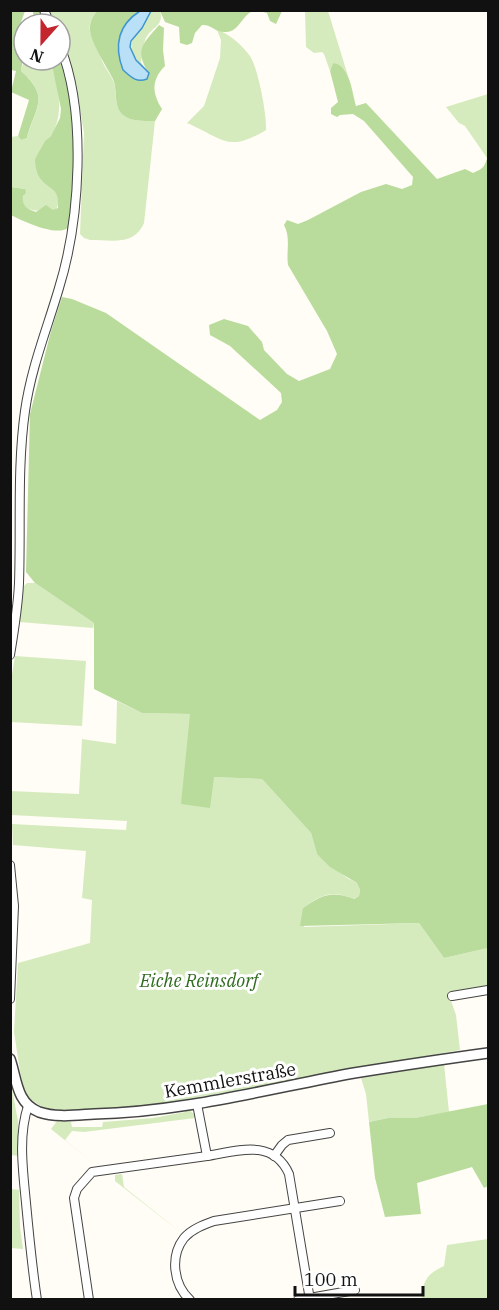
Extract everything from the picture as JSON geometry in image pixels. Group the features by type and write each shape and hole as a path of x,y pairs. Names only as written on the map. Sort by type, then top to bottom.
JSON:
{"street":[{"path":"10,655 19,584 19,497 25,410 32,375 59,290 70,242 78,143 68,72"},
{"path":"10,865 14,906 10,999"},
{"path":"452,996 489,990"},
{"name":"Kemmlerstraße","path":"28,1106 40,1112 71,1115 145,1111 489,1053"},
{"path":"10,1059 20,1095 28,1106 23,1121 23,1168 29,1251 37,1299"},
{"path":"197,1104 207,1156"},
{"path":"274,1156 288,1140 330,1133"},
{"path":"89,1299 74,1198 84,1180 92,1172 255,1148 274,1156 285,1164 289,1174 310,1298"},
{"path":"190,1299 180,1288 175,1266 184,1238 199,1226 214,1221 340,1201"},
{"path":"298,1299 355,1290"}],"green space":[{"path":"11,10 25,11 12,12 11,70"},
{"path":"97,11 90,24 90,32 113,80 120,112 130,119 155,121 144,223 134,235 122,240 90,240 80,234 84,133 72,68 72,12 49,12"},
{"path":"97,11 140,11 134,15 118,43 149,74 142,58 142,47 159,25 164,28 165,66 157,76 154,87 156,98 162,109 155,121 130,119 120,112 113,79 90,33 91,21"},
{"path":"151,11 160,11 161,19 145,42 141,62 146,69 137,60 131,46"},
{"path":"160,11 253,11 230,31 222,32 202,25 195,33 192,43 187,45 180,43 179,27 165,22"},
{"path":"259,11 282,11 276,24 270,21 267,13"},
{"path":"305,11 328,11 348,76 344,69 333,63 330,71 322,52 314,53 306,47"},
{"path":"217,30 231,37 247,52 259,81 266,130 243,141 226,141 187,123 204,106 220,58 221,40"},
{"path":"333,63 339,65 347,74 356,106 366,103 437,179 465,169 473,173 484,166 488,157 488,948 444,958 419,923 300,926 303,908 327,895 333,894 354,899 359,896 360,890 357,883 330,867 317,854 311,833 262,779 214,777 210,808 181,804 190,714 142,713 94,689 94,623 35,583 26,572 30,414 62,297 106,313 260,420 277,410 282,402 281,393 230,346 210,335 209,325 224,319 248,326 262,342 264,350 287,374 299,381 330,369 337,354 327,331 288,265 288,240 284,225 287,220 298,224 308,220 361,192 386,184 402,189 412,185 413,177 364,121 353,114 337,117 331,114 331,108 338,102 330,71"},
{"path":"16,72 22,72 36,88 38,96 37,110 27,138 21,140 18,136 29,100 11,92"},
{"path":"22,72 54,72 56,79 59,97 57,124 35,159 46,181 57,194 59,200 56,210 26,208 23,198 25,189 11,187 11,137 18,136 21,140 27,138 37,110 38,96 30,80"},
{"path":"53,72 65,72 74,139 74,183 69,227 57,231 40,227 11,215 11,187 25,189 23,202 30,210 36,212 46,205 53,210 58,208 57,195 38,175 35,159 45,141 51,136 60,118 61,109"},
{"path":"488,94 487,158 465,126 459,123 446,107"},
{"path":"27,583 35,583 94,623 93,628 19,622 22,588"},
{"path":"15,656 86,661 82,726 11,722 10,687"},
{"name":"Eiche Reinsdorf","path":"117,701 142,713 190,714 214,777 262,779 311,833 317,854 347,878 357,883 360,890 359,896 353,899 339,894 327,895 303,908 304,927 419,923 444,958 488,948 488,988 448,992 456,1015 460,1050 149,1106 95,1111 61,1110 44,1108 28,1098 23,1087 14,1032 18,963 90,943 92,900 82,898 86,851 13,845 12,824 126,830 127,821 11,815 10,791 79,794 82,739 116,744"},
{"path":"444,1064 449,1112 369,1122 366,1094 361,1078"},
{"path":"10,1078 18,1121 19,1156 11,1155"},
{"path":"488,1104 488,1186 484,1188 472,1167 417,1183 421,1214 385,1217 375,1178 369,1122 388,1118 415,1118"},
{"path":"188,1109 195,1118 84,1132 72,1131 65,1140 98,1167 51,1129 57,1121 71,1122 72,1127 102,1127 103,1122 153,1118 185,1112"},
{"path":"122,1174 124,1187 184,1235 115,1181 115,1175"},
{"path":"11,1189 19,1190 23,1249 11,1248"},
{"path":"488,1239 488,1299 422,1299 423,1287 427,1278 444,1266 447,1245"}],"water":[{"path":"140,11 151,11 142,28 131,41 130,47 136,60 149,73 147,79 140,80 134,79 123,70 119,44 123,29"}]}
